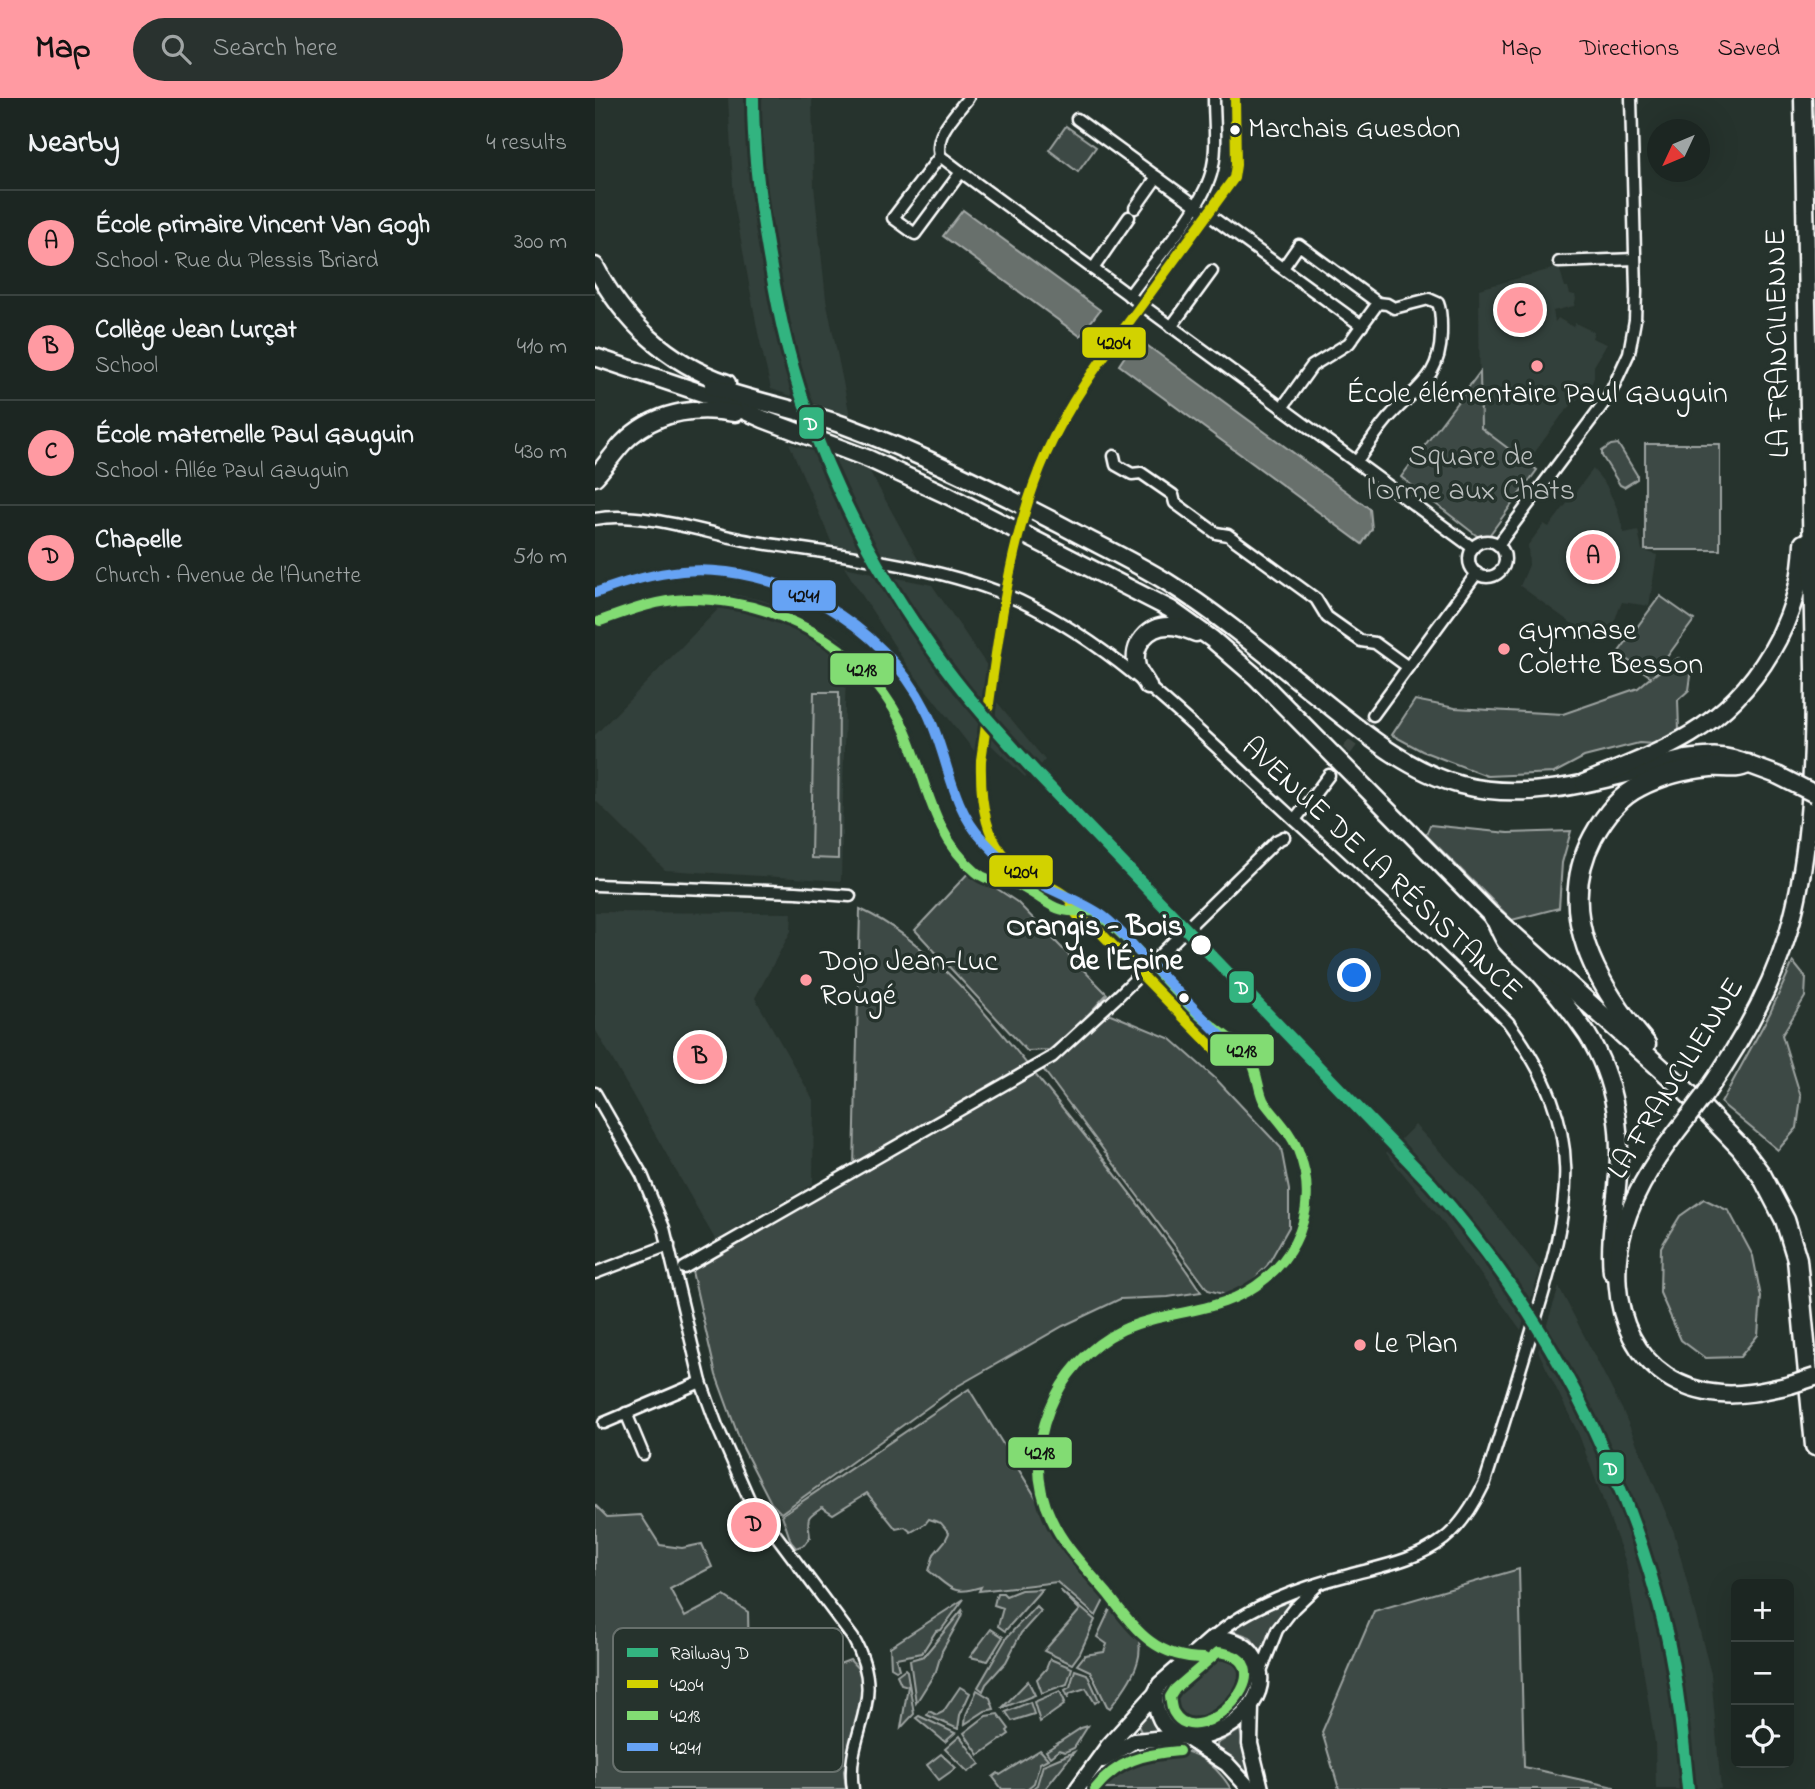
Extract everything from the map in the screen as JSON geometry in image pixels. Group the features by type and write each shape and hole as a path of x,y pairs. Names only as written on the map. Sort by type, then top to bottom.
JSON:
{"highway":[{"path":"1684,1089 1681,1079 1647,1046 1622,1016 1595,973 1579,918 1578,889 1582,863 1588,846 1605,817 1638,787 1692,770 1728,766 1740,768 1747,764"},
{"path":"1494,918 1684,1089 1741,1148 1762,1176 1785,1220 1797,1259 1815,1446"},
{"path":"1813,1411 1815,1360"}],"main road":[{"name":"LA FRANCILIENNE","path":"1803,98 1814,705 1803,865 1789,931 1747,1030 1706,1093 1664,1149 1632,1204 1618,1251 1618,1302 1624,1323 1639,1349 1657,1369 1694,1390 1746,1394 1815,1377"},
{"path":"595,267 607,290 627,316 658,346 711,377 759,393 774,403"},
{"path":"595,346 757,402 774,403 842,425 955,471 1167,582 1241,636 1357,728 1389,751 1431,774 1464,785 1500,791 1541,791 1686,759 1706,756 1734,757 1815,794"},
{"path":"595,357 708,395 869,459 949,496 1170,609 1212,639 1257,677 1494,918 1506,942 1537,971 1569,1008 1588,1036 1611,1090 1620,1147 1611,1261 1618,1302"},
{"path":"595,477 638,429 662,416 713,410 763,419"},
{"path":"1584,783 1693,733 1727,707 1758,672 1782,631 1797,588 1803,549 1803,471 1809,454"},
{"path":"1149,686 1137,668 1136,651 1142,639 1153,629 1172,625 1212,639"},
{"path":"1077,1789 1108,1746 1155,1694 1164,1680 1213,1638 1227,1638 1243,1644 1255,1656 1261,1671 1258,1691 1251,1706 1235,1722 1216,1734 1134,1741 1094,1767"},
{"path":"1155,1694 1159,1717 1168,1730 1227,1764 1250,1789"},
{"path":"1251,1706 1250,1744 1261,1789"}],"street":[{"path":"968,98 941,134 937,148 940,156 1473,548"},
{"path":"1129,296 1196,205 1206,187 1214,160 1214,98"},
{"path":"1498,545 1609,396 1629,353 1635,320 1631,98"},
{"path":"1077,119 1362,326"},
{"path":"940,156 893,218 915,234 961,172"},
{"path":"1093,269 1157,177"},
{"path":"1283,268 1299,245 1378,303 1387,304 1394,309 1429,299 1438,303 1441,311 1440,352 1436,365 1416,393 1391,415 1356,462"},
{"path":"1559,262 1635,259"},
{"path":"1171,327 1212,271"},
{"path":"1282,408 1312,366 1349,343 1378,303"},
{"path":"1114,456 1116,465 1132,474 1141,473 1173,495 1175,503 1216,533 1228,535 1316,599 1327,617 1361,641 1375,643 1408,667"},
{"name":"AVENUE DE LA RÉSISTANCE","path":"595,519 642,519 732,538 925,571 999,593 1078,634 1149,686 1295,820 1508,1022 1527,1048 1541,1074 1560,1124 1566,1167 1565,1200 1560,1235 1525,1354 1485,1482 1472,1507 1445,1538 1418,1554 1321,1582 1277,1600 1227,1625 1213,1638"},
{"path":"1485,541 1498,545 1505,555 1503,567 1495,575 1488,577 1477,573 1470,564 1473,548 1485,541"},
{"path":"1373,715 1477,573"},
{"path":"1295,820 1329,775"},
{"path":"684,1268 1052,1056 1117,997 1276,841 1284,837"},
{"path":"595,885 850,896"},
{"path":"595,1093 642,1175 664,1228 701,1382 749,1499 853,1638 865,1662 869,1685 852,1772 853,1789"},
{"path":"595,1273 669,1245"},
{"path":"604,1423 701,1382"},
{"path":"627,1413 643,1454"},
{"name":"AVENUE DE LA RÉSISTANCE","path":"1261,1671 1277,1630 1294,1608 1321,1582"}],"shaded area":[{"path":"728,98 812,98 814,186 826,299 850,416 771,389 734,202"},
{"path":"963,210 1100,310 1080,336 943,236"},
{"name":"École élémentaire Paul Gauguin","path":"1559,267 1565,287 1568,287 1570,294 1575,295 1576,299 1574,306 1553,311 1555,322 1558,318 1573,327 1575,323 1594,332 1592,338 1607,344 1594,366 1591,385 1562,415 1527,463 1480,428 1479,289"},
{"path":"1137,338 1370,509 1372,529 1362,544 1119,365"},
{"path":"789,443 869,470 920,563 833,546"},
{"path":"1593,469 1606,485 1617,508 1624,533 1638,530 1642,550 1657,555 1649,606 1622,602 1614,622 1600,644 1520,586 1529,565 1528,545 1544,524 1549,527"},
{"path":"844,567 932,585 988,667 975,752 908,667"},
{"path":"733,594 790,610 838,637 856,653 846,665 841,881 665,870 595,800 595,735"},
{"path":"997,702 1045,760 1040,766 1400,1140 1415,1125 1480,1194 1540,1270 1521,1330 1439,1217 1386,1153 1391,1147 1030,772 1025,777 991,745"},
{"path":"595,912 792,913 791,931 755,998 814,1101 813,1184 716,1241 595,1029"},
{"path":"1559,1287 1623,1411 1674,1532 1711,1674 1721,1789 1656,1789 1655,1743 1626,1563 1579,1435 1538,1351"}],"green space":[{"path":"1066,126 1096,147 1078,172 1049,150"},
{"name":"Square de l'Orme aux Chats","path":"1480,372 1481,428 1537,470 1488,537 1481,539 1401,477"},
{"path":"1618,444 1637,475 1637,479 1624,487 1620,485 1602,456 1602,451"},
{"path":"1645,444 1720,444 1720,550 1645,550"},
{"path":"1660,596 1694,620 1653,676 1678,658 1693,662 1689,690 1678,700 1679,730 1654,744 1639,743 1584,757 1554,773 1487,776 1422,751 1392,735 1415,700 1455,708 1563,714 1638,688 1651,677 1618,653"},
{"path":"814,692 839,692 838,859 811,858"},
{"path":"1430,825 1508,833 1571,831 1562,863 1559,908 1512,920 1426,835"},
{"path":"972,869 1017,902 1107,994 1075,1029 1049,1050 1027,1051 915,930"},
{"path":"860,909 913,942 982,1010 1125,1186 1201,1292 1168,1297 1120,1299 1063,1326 956,1387 781,1513 771,1503 742,1446 716,1375 691,1267 854,1168"},
{"path":"1793,962 1806,978 1805,997 1782,1035 1801,1097 1797,1128 1778,1150 1721,1103 1770,1013"},
{"path":"1108,1013 1171,1039 1216,1079 1281,1148 1289,1190 1289,1227 1267,1266 1243,1290 1226,1295 1208,1290 1043,1069"},
{"path":"1704,1199 1729,1211 1753,1256 1761,1297 1758,1335 1740,1357 1705,1358 1681,1340 1660,1293 1661,1247 1680,1216"},
{"path":"969,1389 1059,1535 1112,1593 1104,1600 1096,1616 1057,1582 979,1591 981,1587 964,1591 952,1589 929,1571 934,1554 949,1533 941,1523 929,1519 911,1532 905,1527 896,1529 867,1493 833,1514 822,1507 809,1519 810,1537 804,1545 796,1548 791,1542 782,1515"},
{"path":"595,1505 607,1517 641,1515 660,1545 682,1548 702,1544 712,1567 670,1589 685,1617 724,1596 748,1612 748,1628 613,1628 613,1772 843,1772 843,1663 850,1660 862,1673 863,1699 844,1771 846,1789 595,1789"},
{"path":"1519,1569 1524,1767 1614,1789 1339,1789 1322,1732 1374,1611"},
{"path":"1042,1589 1005,1631 998,1626 1003,1608 994,1605 997,1593 1006,1596 1021,1590"},
{"path":"1060,1590 1095,1620 1072,1664 1044,1651 1080,1610"},
{"path":"964,1599 941,1630 936,1631 922,1653 896,1658 899,1669 891,1667 890,1647"},
{"path":"1290,1599 1293,1601 1279,1617 1262,1653 1250,1637 1231,1630 1243,1622"},
{"path":"1118,1600 1136,1630 1139,1655 1130,1680 1110,1708 1090,1671 1077,1665 1085,1655 1104,1652 1107,1644 1097,1637 1111,1607"},
{"path":"1036,1606 1041,1611 1021,1633 1006,1662 983,1691 978,1687 1007,1637"},
{"path":"963,1609 942,1651 936,1671 916,1703 910,1660 924,1656"},
{"path":"991,1629 1003,1637 988,1661 970,1657"},
{"path":"1224,1646 1240,1651 1248,1661 1250,1675 1245,1691 1235,1706 1221,1719 1203,1726 1183,1726 1170,1720 1163,1709 1161,1699 1189,1668"},
{"path":"1050,1659 1072,1668 1067,1684 1042,1693 1037,1679"},
{"path":"905,1669 914,1714 901,1728 908,1686 901,1684 897,1675"},
{"path":"1075,1670 1087,1674 1099,1700 1095,1703 1086,1688 1070,1693 1068,1697 1065,1690 1070,1687"},
{"path":"1028,1681 1035,1695 1002,1708"},
{"path":"960,1687 970,1693 960,1715 958,1729 927,1715 929,1711 937,1715 943,1712"},
{"path":"977,1690 990,1698 994,1709 985,1711 965,1724 966,1715"},
{"path":"1060,1691 1064,1705 1040,1722 1034,1702"},
{"path":"1030,1702 1034,1714 1012,1721 1006,1712"},
{"path":"1148,1709 1161,1733 1142,1734 1135,1719"},
{"path":"998,1714 1009,1729 1009,1734 979,1755 964,1733 986,1716"},
{"path":"919,1716 955,1733 945,1742 916,1718"},
{"path":"1088,1726 1074,1748 1065,1752 1059,1750 1050,1757 1046,1751"},
{"path":"1240,1730 1249,1769 1246,1772 1217,1748 1217,1744"},
{"path":"960,1736 980,1764 968,1772 945,1749"},
{"path":"1157,1743 1200,1757 1216,1769 1231,1789 1089,1789 1118,1758"},
{"path":"1040,1750 1048,1759 1040,1763 1034,1783 1027,1789 1002,1789 993,1777"},
{"path":"1074,1752 1045,1789 1032,1789 1037,1785 1043,1765"},
{"path":"941,1754 956,1768 939,1780 927,1765"}],"tunnel":[{"path":"1329,775 1373,715"}],"rail line":[{"name":"D","path":"753,98 755,156 762,213 788,349 818,441 865,542 924,637 979,709 1039,776 1431,1184 1510,1286 1577,1395 1629,1512 1650,1573 1667,1636 1677,1693 1688,1789"}],"transit line":[{"name":"4204","path":"1227,1062 1096,928 1080,918 1068,898 1021,871 999,849 983,806 981,760 1011,565 1032,490 1055,435 1087,380 1234,178 1235,98"},
{"name":"4241","path":"595,593 659,574 719,571 755,577 790,589 824,605 855,626 883,651 907,679 926,710 963,811 983,840 1003,860 1025,876 1089,907 1109,920 1237,1052"},
{"name":"4218","path":"600,621 664,601 719,601 782,617 811,631 838,649 863,670 884,694 901,722 938,821 960,856 981,876 1020,886 1060,909 1097,913 1124,936 1185,1002 1234,1042 1252,1063 1263,1100 1295,1143 1305,1175 1307,1198 1303,1221 1295,1242 1282,1262 1246,1292 1211,1306 1134,1325 1098,1344 1078,1363 1061,1386 1041,1437 1039,1464 1042,1492 1056,1529 1077,1558 1148,1639 1172,1653 1204,1658"},
{"name":"4218","path":"1218,1652 1238,1659 1246,1671 1243,1686 1233,1702 1218,1715 1202,1723 1186,1723 1174,1713 1170,1697 1175,1689 1218,1652"},
{"name":"4218","path":"1095,1789 1113,1771 1133,1760 1179,1751"}],"place":[{"name":"Marchais Guesdon","path":"1235,130"},
{"name":"École maternelle Paul Gauguin","path":"1520,310"},
{"name":"École élémentaire Paul Gauguin","path":"1537,366"},
{"name":"École primaire Vincent Van Gogh","path":"1593,557"},
{"name":"Gymnase Colette Besson","path":"1504,649"},
{"name":"Orangis - Bois de l'Épine","path":"1201,945"},
{"name":"Dojo Jean-Luc Rougé","path":"806,980"},
{"name":"Collège Jean Lurçat","path":"700,1057"},
{"name":"Le Plan","path":"1360,1345"},
{"name":"Chapelle","path":"754,1525"}]}
